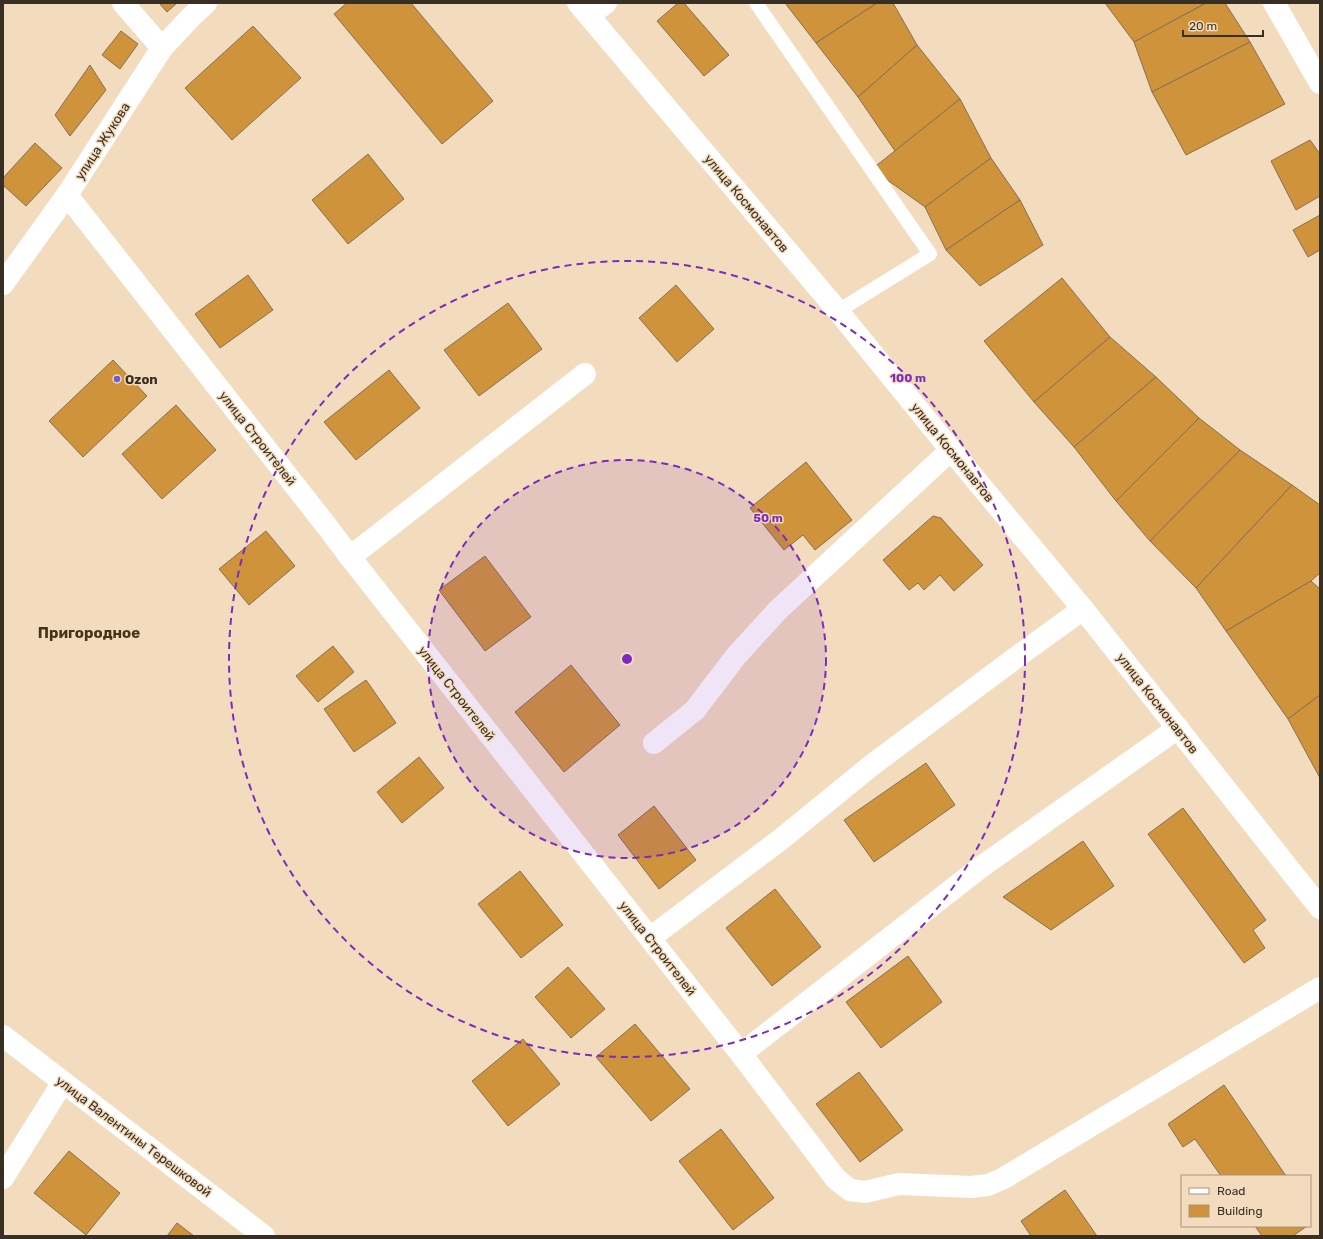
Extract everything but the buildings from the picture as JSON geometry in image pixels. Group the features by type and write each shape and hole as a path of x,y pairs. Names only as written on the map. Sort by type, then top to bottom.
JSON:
{"street":[{"path":"123,3 162,48"},
{"name":"улица Жукова","path":"3,284 67,195 162,48 206,3"},
{"path":"1274,3 1320,83"},
{"name":"улица Космонавтов","path":"591,7 951,450 1083,609 1320,908"},
{"name":"улица Строителей","path":"67,195 741,1054 836,1179 850,1190 865,1192 899,1184 971,1187 988,1185 1004,1178 1320,988"},
{"path":"350,557 585,374"},
{"path":"654,743 695,710 736,656 778,610 951,450"},
{"path":"650,938 780,840 872,765 1083,609"},
{"path":"741,1054 981,867 1178,728"},
{"name":"улица Валентины Терешковой","path":"3,1036 264,1236"},
{"path":"3,1178 63,1082"}],"lane":[{"path":"756,3 930,254 838,310"}],"place":[{"name":"Ozon","path":"117,379"}],"district":[{"name":"Пригородное","path":"89,633"}]}
